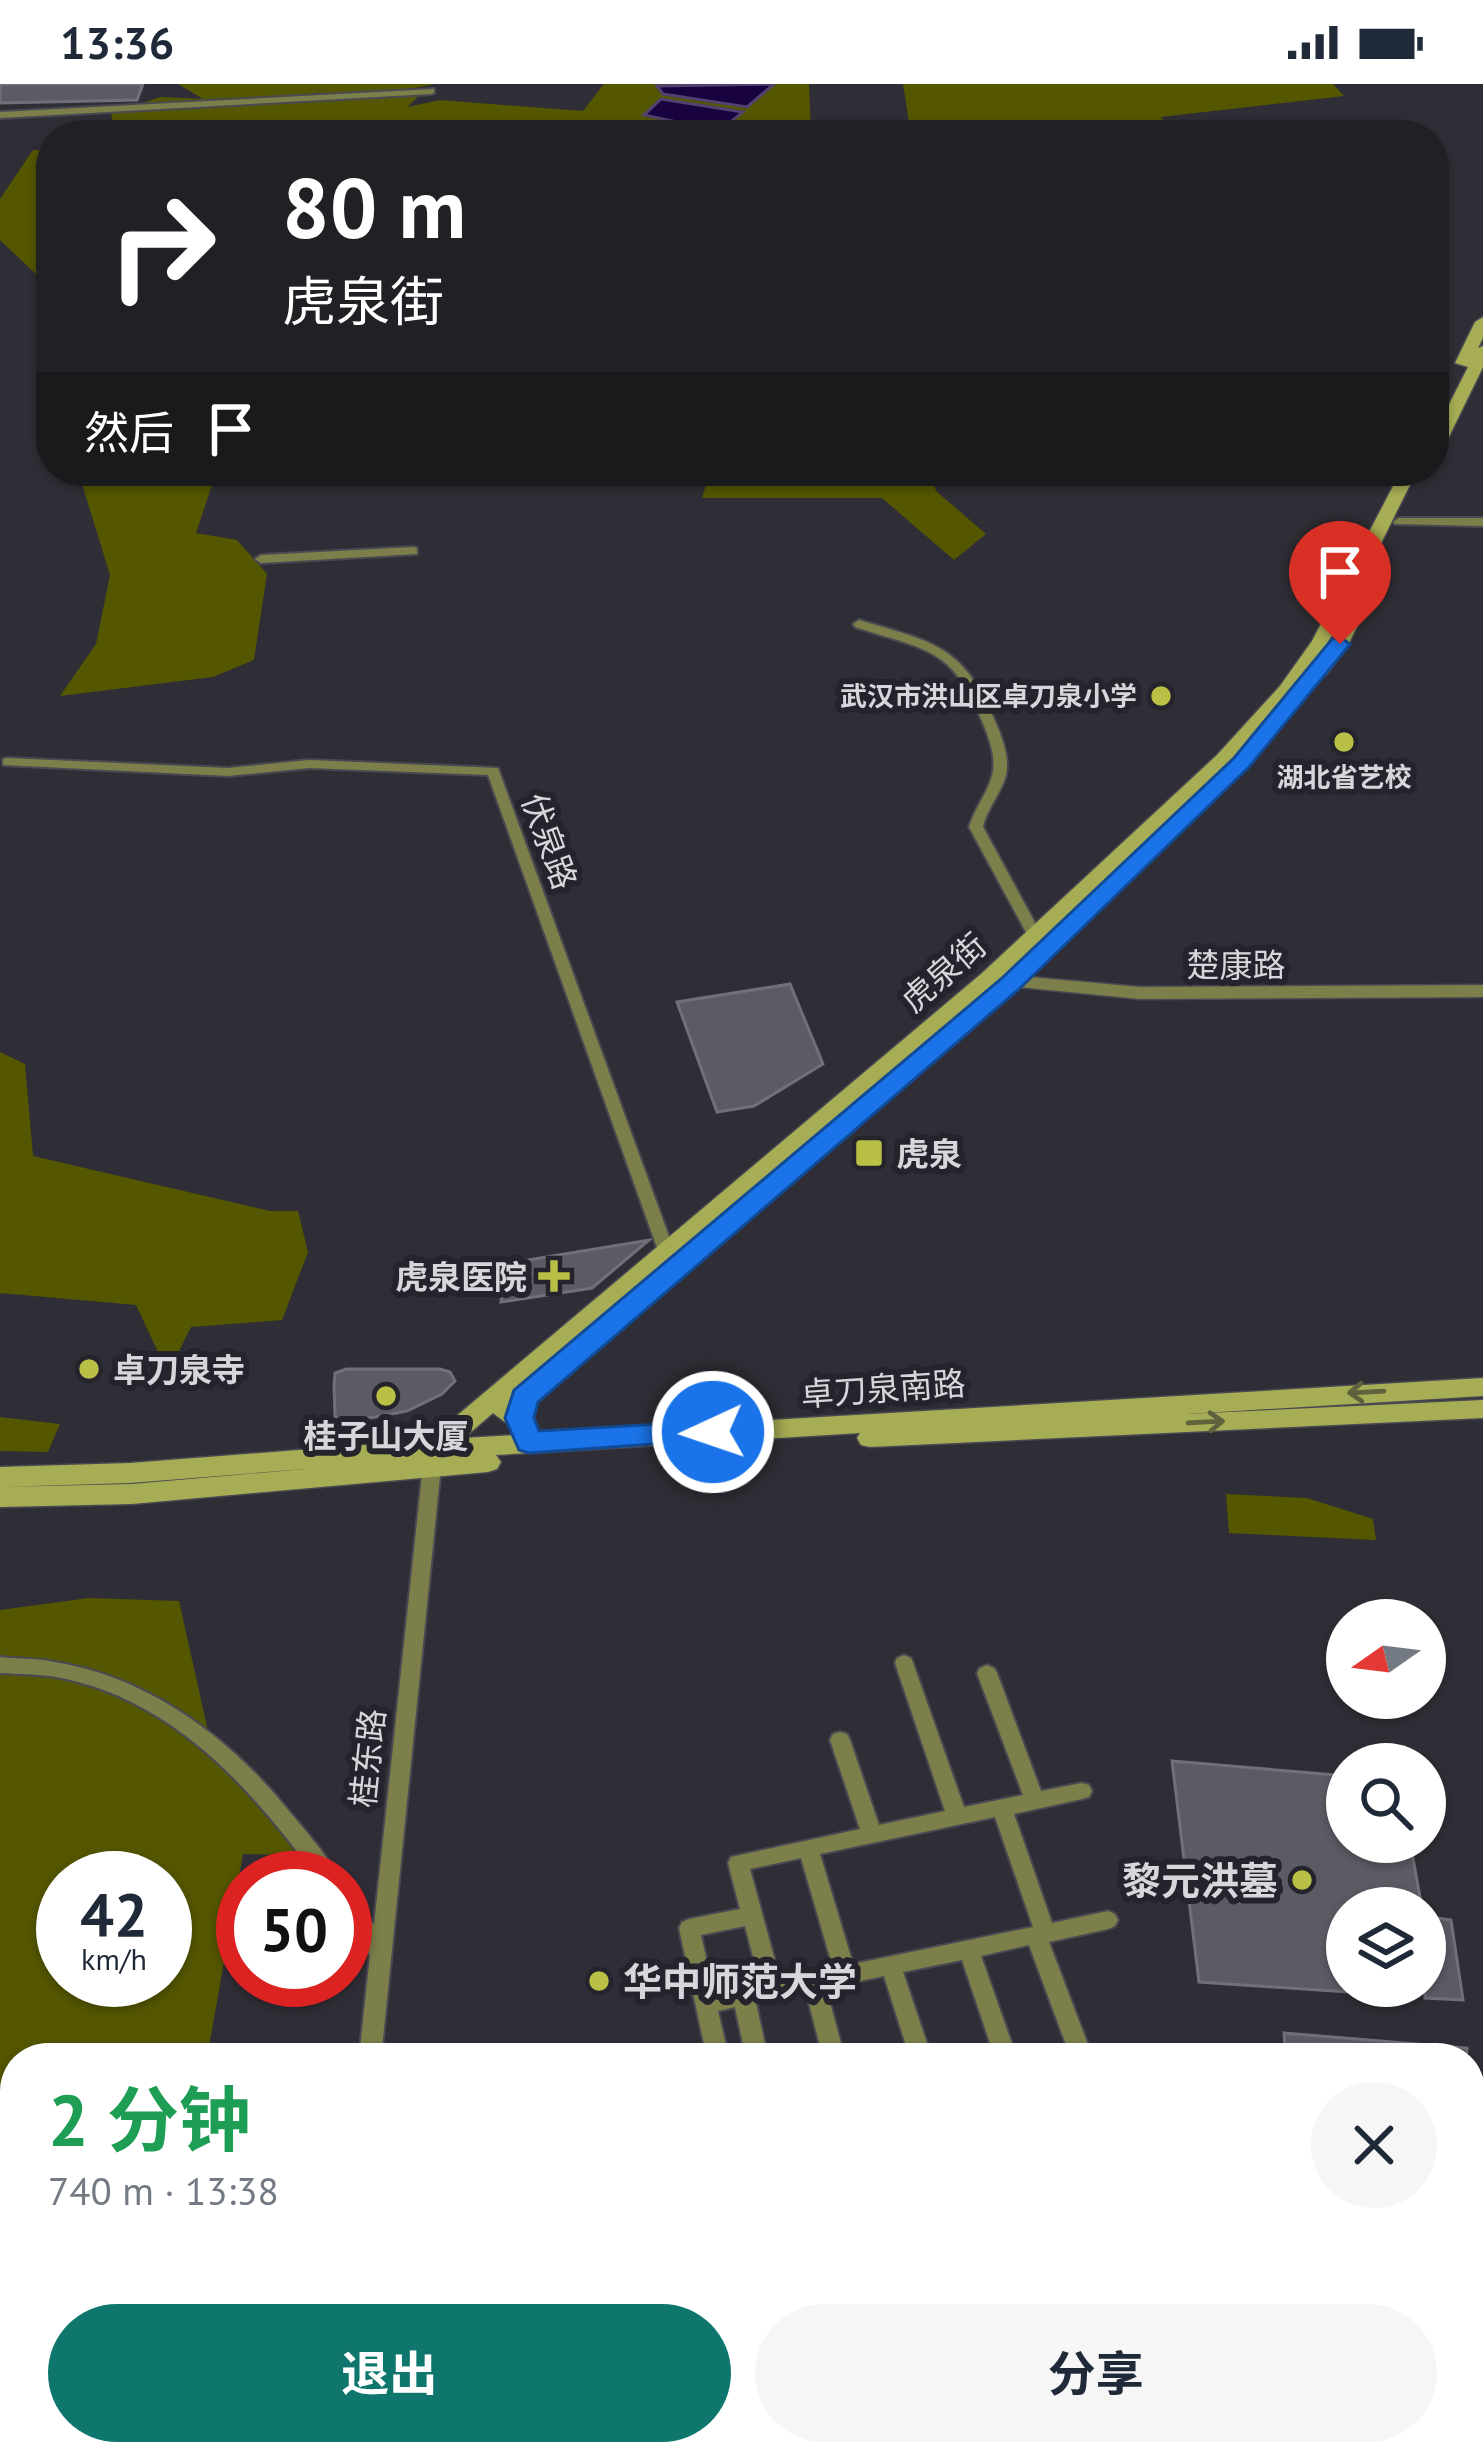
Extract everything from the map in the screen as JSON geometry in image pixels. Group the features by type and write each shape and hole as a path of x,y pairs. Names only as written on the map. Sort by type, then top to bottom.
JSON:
{"main road":[{"path":"1449,391 1483,322"},
{"path":"1449,420 1483,350"},
{"name":"虎泉街","path":"442,1454 667,1253 999,981 1034,934 1139,841 1287,690 1321,641 1401,486"},
{"name":"虎泉街","path":"442,1454 524,1397 1241,762 1340,644 1417,486"},
{"name":"卓刀泉南路","path":"0,1497 132,1494 529,1443 1483,1387"},
{"path":"524,1397 520,1418 529,1443"},
{"name":"卓刀泉南路","path":"0,1477 1483,1409"}],"street":[{"path":"0,115 431,91"},
{"path":"1399,522 1483,522"},
{"path":"261,559 413,551"},
{"path":"859,624 946,655 960,670 1000,751 999,775 978,811 976,827 1034,934"},
{"name":"伏泉路","path":"8,762 228,772 310,764 493,771 667,1253"},
{"name":"楚康路","path":"999,981 1108,992 1483,991"},
{"name":"桂东路","path":"371,2043 442,1454"},
{"path":"904,1663 957,1817"},
{"path":"0,1665 71,1670 140,1695 180,1716 224,1751 310,1851"},
{"path":"987,1673 1035,1801"},
{"path":"840,1740 872,1835"},
{"path":"773,1991 738,1863 1082,1791"},
{"path":"1001,1808 1077,2043"},
{"path":"808,1849 846,1976"},
{"path":"715,2043 689,1928 750,1916"},
{"path":"706,2004 1108,1920"},
{"path":"372,1940 379,1950"},
{"path":"970,1950 1001,2043"},
{"path":"891,1966 916,2043"},
{"path":"814,1983 829,2043"},
{"path":"743,1998 754,2043"}],"shaded area":[{"path":"178,84 435,84 410,89 421,94 407,107 440,100 583,111 604,84 809,84 810,120 112,120 111,113 161,97 203,99"},
{"path":"774,84 747,107 663,94 657,86"},
{"path":"903,84 1333,84 1344,96 1161,117 1163,120 909,120"},
{"path":"661,99 743,112 733,120 667,120 644,115"},
{"path":"36,150 36,274 0,240 0,199"},
{"path":"83,486 212,486 196,533 237,540 267,574 254,660 213,677 60,696 96,644 110,575"},
{"path":"706,486 934,486 986,534 954,560 882,498 702,498"},
{"path":"0,1052 25,1064 33,1156 270,1211 298,1211 308,1252 282,1320 191,1327 179,1351 158,1352 136,1305 0,1293"},
{"path":"0,1417 60,1424 48,1452 0,1451"},
{"path":"1226,1494 1307,1498 1373,1519 1376,1540 1229,1533"},
{"path":"89,1598 179,1601 214,1758 301,1851 216,1851 216,2007 210,2043 0,2043 0,1610"}],"building":[{"path":"0,84 143,84 137,100 0,103"},
{"path":"790,984 823,1064 754,1106 717,1112 677,1002"},
{"name":"虎泉医院","path":"649,1240 592,1288 501,1302 504,1264"},
{"name":"桂子山大厦","path":"440,1369 450,1372 455,1381 442,1394 407,1411 343,1423 335,1416 334,1385 335,1373"},
{"name":"黎元洪墓","path":"1172,1761 1326,1774 1326,1863 1414,1863 1418,1887 1326,1887 1326,1991 1199,1982"},
{"path":"1446,1919 1451,1920 1463,2000 1446,1999"},
{"path":"1284,2033 1406,2043 1285,2043"}],"place":[{"name":"武汉市洪山区卓刀泉小学","path":"1161,696"},
{"name":"湖北省艺校","path":"1344,742"},
{"name":"虎泉","path":"869,1153"},
{"name":"虎泉医院","path":"554,1276"},
{"name":"卓刀泉寺","path":"89,1369"},
{"name":"桂子山大厦","path":"386,1396"},
{"name":"黎元洪墓","path":"1302,1880"},
{"name":"华中师范大学","path":"599,1981"}],"route":[{"path":"713,1432 529,1443 520,1418 524,1397 1009,984 1241,762 1340,644"}]}
